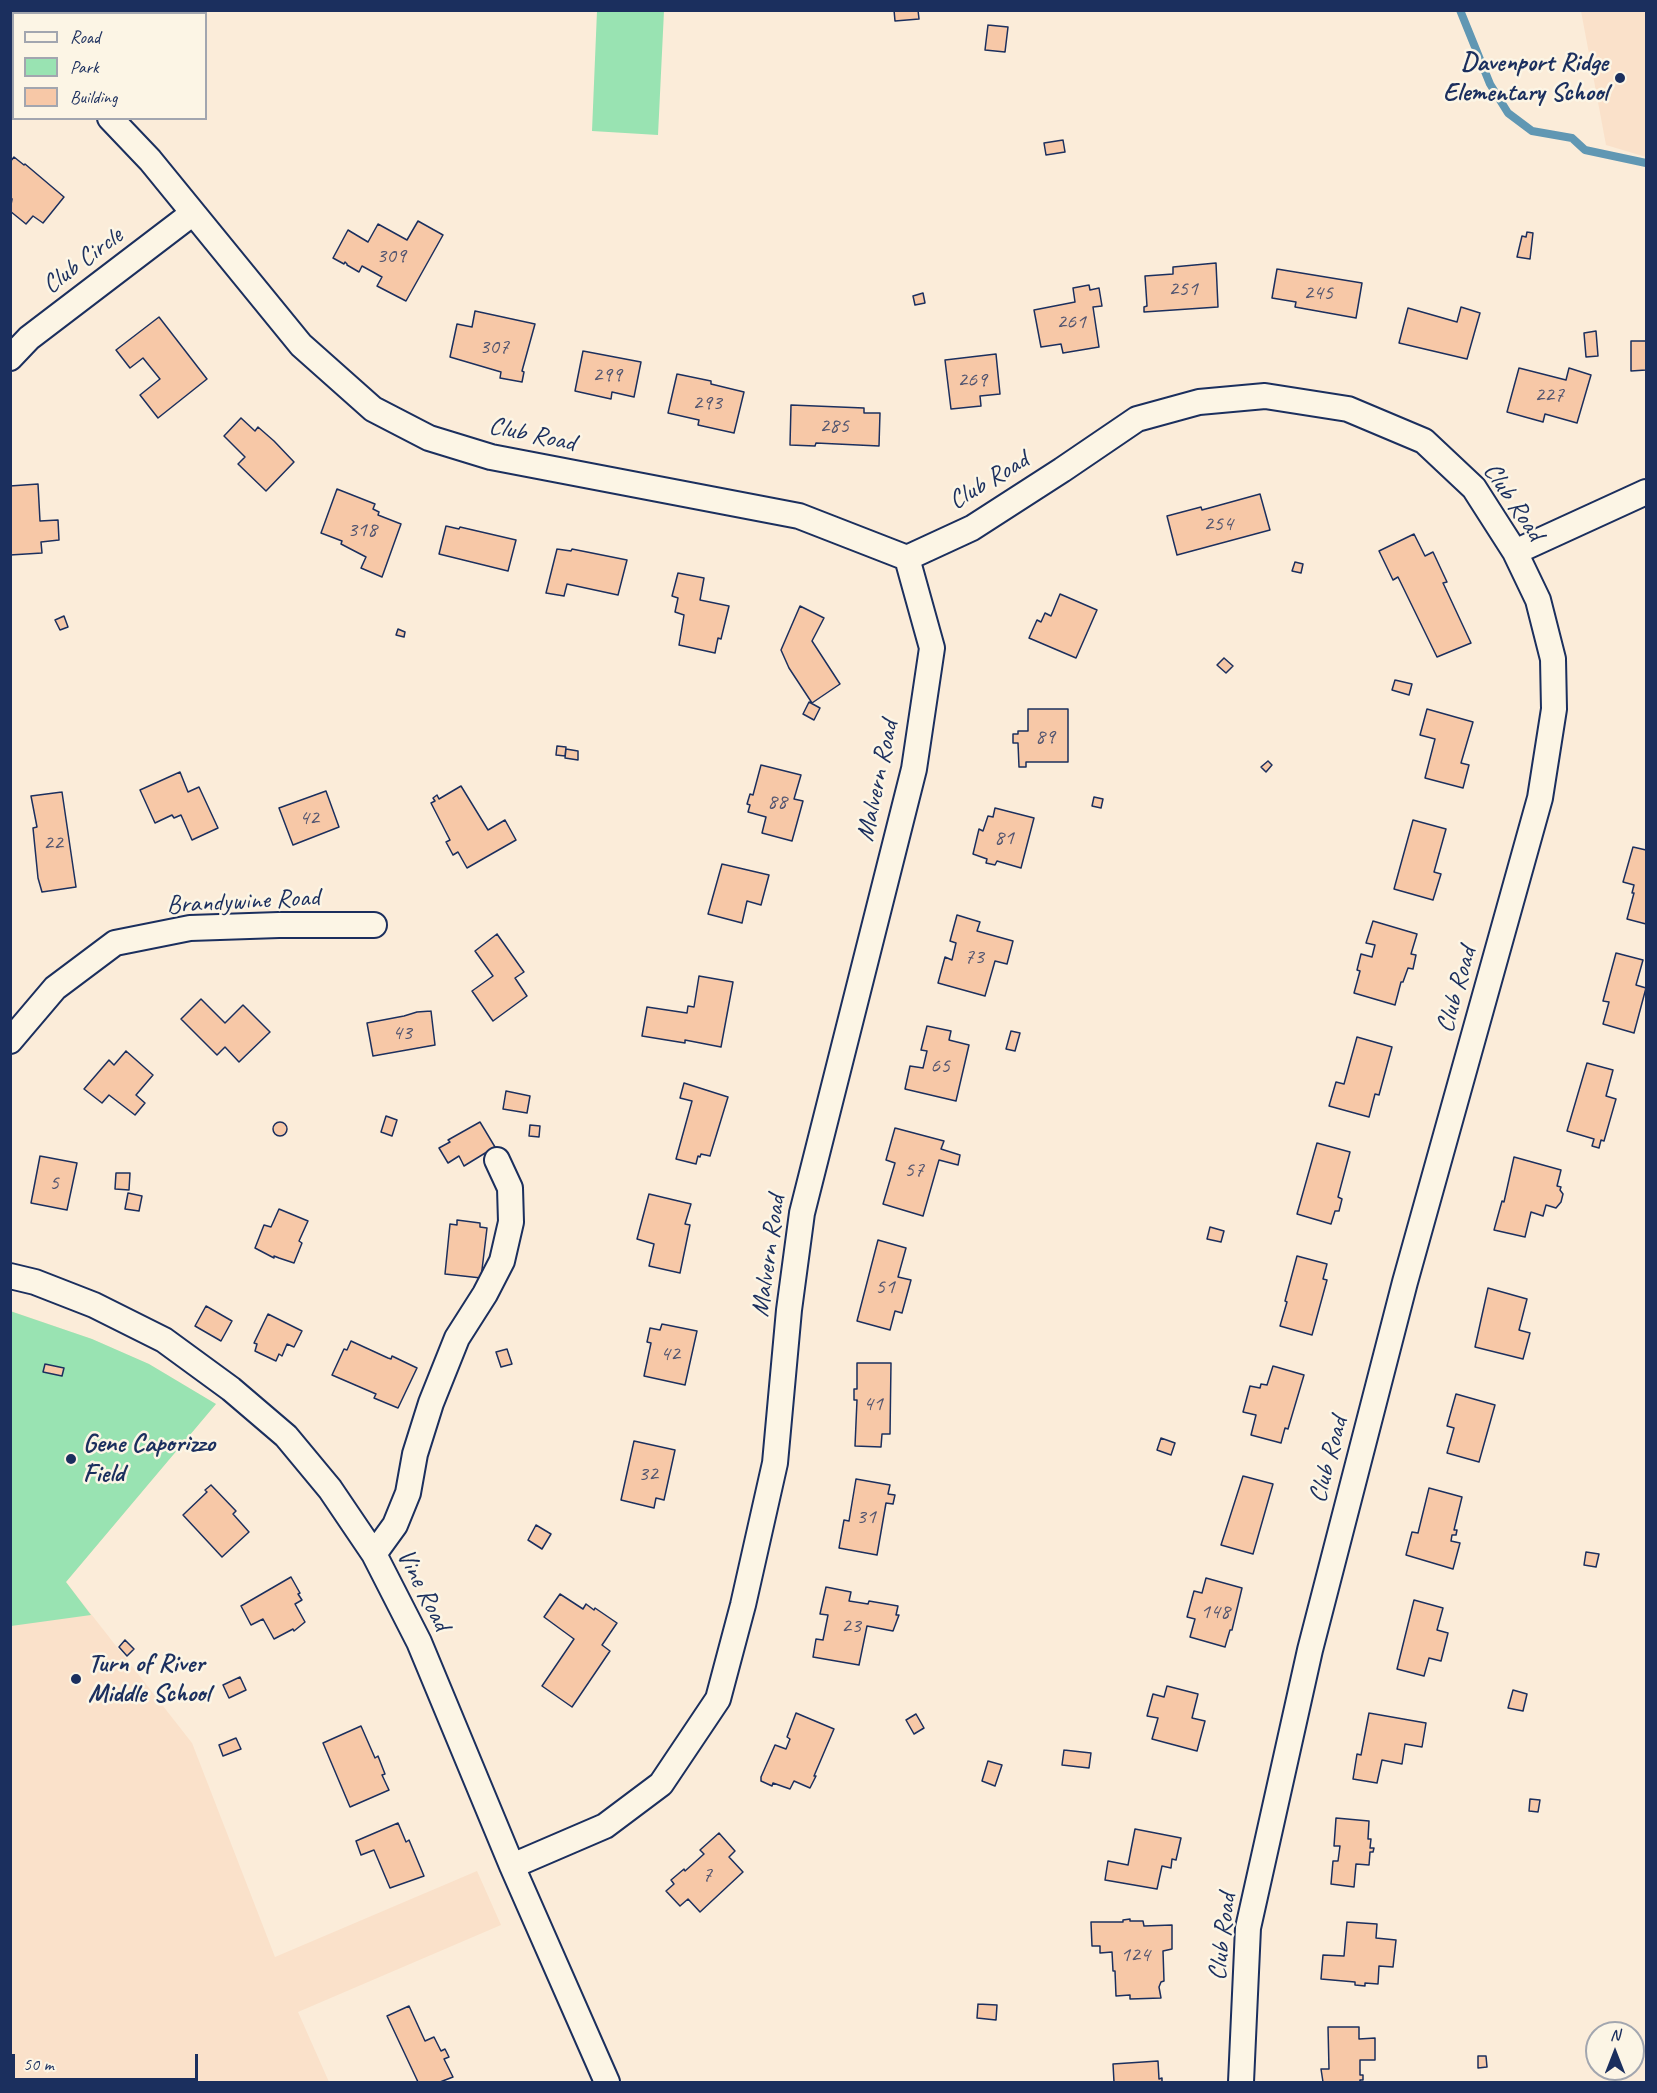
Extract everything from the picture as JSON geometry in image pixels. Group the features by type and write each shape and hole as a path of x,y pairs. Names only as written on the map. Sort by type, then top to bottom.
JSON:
{"street":[{"name":"Club Road","path":"112,120 150,160 301,345 373,409 429,438 491,457 799,516 907,558 972,528 1137,419 1199,402 1265,396 1348,409 1424,441 1474,488 1515,552 1538,600 1553,660 1554,709 1540,798 1405,1282 1310,1650 1248,1928 1240,2082"},
{"name":"Club Circle","path":"10,358 29,338 193,213"},
{"path":"1515,552 1605,509 1647,492"},
{"name":"Malvern Road","path":"512,1866 605,1826 661,1784 718,1699 743,1605 775,1463 789,1310 802,1213 914,769 932,648 907,558"},
{"name":"Brandywine Road","path":"10,1041 55,988 115,943 190,928 374,925"},
{"path":"374,1554 394,1526 408,1493 415,1454 431,1403 457,1338 485,1294 502,1261 511,1222 510,1188 497,1160"},
{"name":"Vine Road","path":"10,1276 35,1282 94,1305 164,1340 231,1389 286,1436 330,1489 374,1554 419,1642 512,1866 607,2082"}],"shaded area":[{"name":"Davenport Ridge Elementary School","path":"1581,11 1646,11 1646,157 1606,145"},
{"name":"Turn of River Middle School","path":"11,1311 92,1339 149,1364 216,1404 66,1582 192,1743 275,1957 477,1871 501,1925 298,2012 329,2082 11,2082"}],"green space":[{"path":"597,11 664,11 658,135 592,131"},
{"path":"10,1311 92,1339 149,1364 216,1404 66,1582 91,1615 11,1626"}],"building":[{"path":"111,10 142,10 142,12 110,12"},
{"path":"894,10 918,10 919,19 895,21"},
{"path":"988,25 1008,27 1005,52 985,50"},
{"path":"1063,140 1065,152 1046,155 1044,143"},
{"path":"14,157 64,197 43,223 33,216 26,224 10,211 12,199 10,198 10,162"},
{"path":"418,221 443,235 406,301 377,286 382,277 362,266 359,272 345,262 344,264 333,258 348,230 368,242 378,224 407,240"},
{"path":"1527,232 1533,233 1530,259 1517,257 1522,236 1526,237"},
{"path":"1216,263 1218,307 1144,312 1144,307 1147,306 1145,276 1173,274 1173,267"},
{"path":"1277,269 1362,283 1356,318 1295,307 1296,302 1272,298"},
{"path":"1089,285 1090,290 1099,288 1102,306 1093,307 1099,347 1063,353 1061,344 1041,347 1034,310 1075,302 1073,288"},
{"path":"923,293 925,303 915,305 913,296"},
{"path":"1461,307 1480,313 1467,359 1399,343 1408,308 1457,322"},
{"path":"475,311 535,324 522,371 524,372 522,382 500,378 501,372 450,357 457,324 472,327"},
{"path":"159,317 207,379 158,418 140,395 160,379 143,358 130,368 116,350"},
{"path":"1596,331 1598,356 1586,357 1584,333"},
{"path":"1631,341 1646,341 1646,370 1631,371"},
{"path":"583,351 641,362 634,397 612,392 611,399 575,391"},
{"path":"996,354 1000,394 980,396 981,406 951,409 945,360"},
{"path":"1519,368 1566,380 1569,368 1591,375 1577,423 1545,414 1543,422 1507,412"},
{"path":"677,374 711,381 711,384 744,392 734,433 698,425 699,420 668,413"},
{"path":"791,405 864,408 864,413 880,413 879,446 816,443 815,446 790,445"},
{"path":"241,418 255,431 258,427 294,462 266,491 238,464 245,457 224,436"},
{"path":"38,484 40,521 58,520 59,540 41,542 42,553 10,555 10,486"},
{"path":"337,489 375,504 373,509 379,512 378,515 401,524 382,577 361,568 366,557 341,544 342,541 321,533"},
{"path":"1260,494 1270,530 1177,555 1167,516 1201,507 1202,510"},
{"path":"446,526 516,540 508,571 439,554"},
{"path":"1414,534 1425,556 1433,552 1447,582 1443,583 1471,643 1437,657 1398,577 1393,580 1379,551"},
{"path":"557,549 571,551 572,549 627,560 618,595 567,584 564,596 546,593"},
{"path":"1295,562 1303,564 1301,573 1292,571"},
{"path":"678,573 704,578 700,600 729,606 715,653 679,645 684,615 675,612 678,598 672,596"},
{"path":"1060,594 1097,610 1076,658 1029,638 1037,620 1041,622 1045,613 1051,616"},
{"path":"800,606 824,618 812,641 840,684 812,703 789,668 781,650"},
{"path":"64,616 68,627 60,630 55,620"},
{"path":"398,629 405,632 404,637 396,635"},
{"path":"1224,658 1233,666 1226,673 1217,665"},
{"path":"1395,680 1412,684 1409,695 1392,690"},
{"path":"809,702 820,708 814,720 803,714"},
{"path":"1028,709 1068,709 1068,762 1026,762 1026,767 1019,767 1018,743 1013,743 1013,734 1018,734 1018,731 1028,731"},
{"path":"1427,709 1473,722 1461,763 1469,765 1463,788 1425,778 1435,739 1420,735"},
{"path":"557,746 566,747 565,756 556,755"},
{"path":"566,749 578,751 578,760 565,758"},
{"path":"1268,761 1272,765 1266,772 1261,767"},
{"path":"761,765 801,775 794,799 803,801 792,841 762,833 766,817 748,812 750,805 747,804 750,794 753,795"},
{"path":"180,772 188,792 199,787 218,828 192,840 181,815 174,818 172,815 155,823 140,790"},
{"path":"461,786 488,830 505,820 516,840 467,868 458,852 453,855 446,842 450,840 431,803 435,801 433,798 437,795 439,799"},
{"path":"326,791 339,827 293,845 279,808"},
{"path":"62,792 76,887 42,892 38,878 33,828 37,827 31,796"},
{"path":"1094,797 1103,799 1101,808 1092,806"},
{"path":"995,808 1034,818 1021,868 997,861 995,865 986,863 987,859 973,854 979,829 983,831 988,816 993,817"},
{"path":"1413,820 1446,829 1434,872 1441,874 1433,900 1394,889"},
{"path":"1633,847 1646,850 1646,924 1627,919 1634,885 1623,882"},
{"path":"722,864 769,875 761,905 747,901 742,923 708,914"},
{"path":"957,915 980,922 977,931 1013,941 1007,964 995,961 985,996 938,983 945,957 952,960 956,943 950,941"},
{"path":"1373,921 1417,934 1411,954 1416,955 1413,969 1408,968 1401,982 1395,1005 1354,993 1360,971 1357,970 1361,954 1372,957 1375,945 1366,943"},
{"path":"497,934 524,972 515,978 527,996 493,1021 472,991 493,976 475,951"},
{"path":"1616,953 1643,960 1636,985 1646,988 1634,1033 1603,1024 1609,1002 1603,1001"},
{"path":"699,976 733,982 721,1047 685,1040 685,1043 642,1036 647,1007 687,1013 688,1006 694,1007"},
{"path":"201,999 225,1023 243,1005 270,1032 239,1062 225,1047 217,1055 181,1019"},
{"path":"431,1011 435,1045 373,1056 367,1023"},
{"path":"927,1026 951,1031 949,1040 969,1045 956,1101 905,1089 910,1066 923,1068 927,1051 921,1050"},
{"path":"1011,1031 1020,1033 1015,1051 1006,1049"},
{"path":"1357,1037 1392,1047 1379,1095 1375,1094 1369,1117 1329,1106 1336,1082 1344,1084"},
{"path":"126,1051 153,1075 136,1095 145,1103 135,1115 109,1095 102,1103 84,1089 109,1060 114,1065"},
{"path":"1587,1063 1613,1070 1606,1096 1616,1099 1604,1141 1601,1140 1599,1148 1592,1146 1594,1139 1567,1131"},
{"path":"684,1083 728,1097 710,1156 701,1154 696,1164 676,1159 692,1101 680,1098"},
{"path":"506,1091 530,1096 527,1113 503,1109"},
{"path":"386,1116 397,1120 392,1136 381,1132"},
{"path":"277,1122 283,1122 287,1129 283,1136 277,1136 273,1132 273,1126"},
{"path":"480,1122 495,1147 464,1166 459,1156 448,1163 439,1148 450,1142 448,1140"},
{"path":"530,1125 540,1126 539,1137 529,1136"},
{"path":"895,1128 944,1141 941,1149 960,1155 958,1165 939,1160 923,1216 883,1204 895,1163 886,1160"},
{"path":"1317,1143 1350,1152 1338,1197 1342,1199 1339,1211 1335,1211 1331,1224 1297,1214"},
{"path":"40,1156 77,1163 67,1210 31,1203"},
{"path":"1514,1157 1561,1170 1557,1186 1561,1187 1563,1194 1561,1202 1556,1208 1546,1205 1543,1216 1531,1212 1525,1237 1494,1230 1502,1201 1504,1202"},
{"path":"116,1173 130,1173 129,1190 115,1189"},
{"path":"128,1193 142,1196 139,1211 125,1209"},
{"path":"649,1194 691,1204 685,1224 690,1225 680,1273 649,1266 654,1244 637,1239"},
{"path":"279,1209 308,1221 299,1241 302,1243 294,1263 274,1256 274,1258 255,1248 264,1225 271,1227"},
{"path":"457,1220 480,1223 480,1227 487,1228 481,1278 445,1274 450,1224 457,1225"},
{"path":"1210,1227 1224,1231 1221,1242 1207,1239"},
{"path":"878,1240 906,1248 898,1277 911,1280 902,1313 895,1311 890,1330 857,1321"},
{"path":"1297,1256 1327,1264 1323,1279 1327,1280 1312,1335 1280,1326"},
{"path":"1488,1288 1527,1299 1519,1330 1530,1333 1523,1359 1475,1347"},
{"path":"206,1306 232,1321 221,1341 195,1326"},
{"path":"268,1314 302,1331 294,1347 287,1344 282,1356 279,1354 276,1361 255,1351 257,1344 254,1343"},
{"path":"662,1324 697,1331 685,1385 644,1376 651,1343 647,1342 650,1328 660,1330"},
{"path":"351,1341 417,1368 398,1408 374,1398 376,1394 332,1375 344,1349 347,1350"},
{"path":"507,1349 512,1364 501,1367 496,1352"},
{"path":"857,1363 891,1363 890,1434 882,1434 881,1447 855,1446 857,1400 854,1400 854,1389 857,1389"},
{"path":"45,1364 64,1368 62,1376 43,1372"},
{"path":"1273,1366 1304,1375 1288,1429 1285,1428 1281,1443 1251,1435 1256,1415 1243,1412 1250,1386 1260,1388 1261,1384 1267,1385"},
{"path":"1456,1394 1495,1405 1479,1462 1447,1453 1454,1428 1447,1426"},
{"path":"1161,1438 1175,1443 1171,1455 1157,1450"},
{"path":"634,1441 675,1450 664,1500 656,1498 654,1508 621,1500"},
{"path":"1243,1476 1273,1484 1253,1554 1221,1545"},
{"path":"856,1479 890,1485 888,1494 895,1495 893,1504 886,1503 877,1555 839,1548 844,1520 849,1521"},
{"path":"211,1485 236,1511 233,1514 249,1532 222,1557 183,1515 207,1492 205,1490"},
{"path":"1429,1488 1462,1497 1454,1530 1457,1530 1456,1535 1452,1535 1451,1541 1460,1543 1453,1569 1406,1555 1412,1532 1418,1533"},
{"path":"536,1525 551,1534 542,1549 528,1540"},
{"path":"1586,1552 1599,1554 1596,1567 1584,1565"},
{"path":"291,1577 302,1600 295,1604 305,1622 294,1631 293,1629 274,1639 263,1619 251,1625 241,1606"},
{"path":"1206,1578 1242,1588 1232,1630 1230,1630 1225,1647 1190,1637 1195,1619 1187,1617 1194,1591 1202,1593"},
{"path":"826,1587 851,1592 849,1601 868,1604 869,1601 898,1606 896,1615 899,1615 893,1631 867,1626 859,1665 813,1657 816,1639 823,1640 828,1615 820,1614"},
{"path":"560,1594 583,1609 586,1604 594,1610 595,1608 617,1623 602,1645 610,1651 572,1707 542,1686 574,1639 544,1617"},
{"path":"1414,1600 1443,1608 1437,1630 1448,1633 1441,1661 1429,1658 1424,1676 1397,1669"},
{"path":"125,1640 134,1649 127,1656 119,1647"},
{"path":"240,1677 246,1690 229,1698 223,1685"},
{"path":"1167,1686 1198,1694 1192,1718 1205,1721 1197,1751 1152,1739 1158,1718 1147,1716 1153,1694 1164,1697"},
{"path":"1513,1690 1527,1694 1523,1711 1508,1708"},
{"path":"796,1713 834,1729 810,1788 794,1781 790,1789 773,1783 772,1786 761,1781 761,1777 775,1745 786,1749 790,1739 787,1737"},
{"path":"1369,1713 1426,1723 1422,1747 1405,1744 1402,1764 1382,1760 1377,1783 1353,1779 1357,1754 1361,1755"},
{"path":"916,1714 924,1728 914,1734 906,1720"},
{"path":"361,1726 375,1758 378,1756 385,1774 382,1775 389,1790 350,1807 323,1743"},
{"path":"236,1738 241,1749 223,1756 219,1745"},
{"path":"1064,1750 1091,1753 1089,1768 1062,1765"},
{"path":"988,1761 1002,1765 995,1786 982,1781"},
{"path":"1530,1799 1540,1800 1538,1812 1529,1811"},
{"path":"1336,1818 1369,1821 1368,1839 1371,1839 1370,1848 1374,1848 1373,1852 1370,1852 1369,1865 1356,1864 1354,1887 1331,1884 1333,1861 1338,1861 1340,1846 1334,1846"},
{"path":"398,1823 406,1842 409,1840 424,1876 390,1888 374,1850 361,1855 356,1841"},
{"path":"1135,1829 1181,1838 1176,1860 1172,1859 1171,1868 1162,1866 1157,1889 1105,1880 1108,1861 1128,1865"},
{"path":"719,1833 735,1851 729,1857 743,1872 700,1912 688,1899 680,1906 666,1891 674,1884 671,1880 704,1854 700,1850"},
{"path":"1130,1919 1130,1921 1143,1921 1144,1926 1172,1925 1172,1949 1163,1951 1164,1981 1159,1987 1161,1998 1130,1999 1130,1995 1116,1996 1112,1952 1100,1953 1100,1946 1092,1946 1091,1922 1123,1922 1123,1920"},
{"path":"1347,1922 1377,1924 1376,1938 1396,1940 1393,1967 1379,1966 1378,1984 1365,1983 1365,1986 1355,1985 1355,1982 1321,1979 1323,1955 1344,1956"},
{"path":"978,2004 997,2005 996,2020 977,2018"},
{"path":"409,2006 425,2041 434,2037 441,2051 445,2049 449,2057 444,2059 453,2077 440,2082 418,2082 387,2016"},
{"path":"1328,2027 1359,2027 1359,2039 1375,2038 1375,2060 1360,2060 1360,2075 1363,2075 1363,2080 1360,2082 1323,2082 1321,2069 1329,2069"},
{"path":"1478,2056 1486,2056 1487,2067 1478,2068"},
{"path":"1158,2061 1159,2079 1162,2078 1162,2082 1114,2082 1113,2064"}],"waterway":[{"path":"1460,10 1490,84 1508,113 1532,131 1572,138 1585,150 1646,163"}],"place":[{"name":"Davenport Ridge Elementary School","path":"1620,78"},
{"name":"Gene Caporizzo Field","path":"71,1459"},
{"name":"Turn of River Middle School","path":"76,1679"}]}
